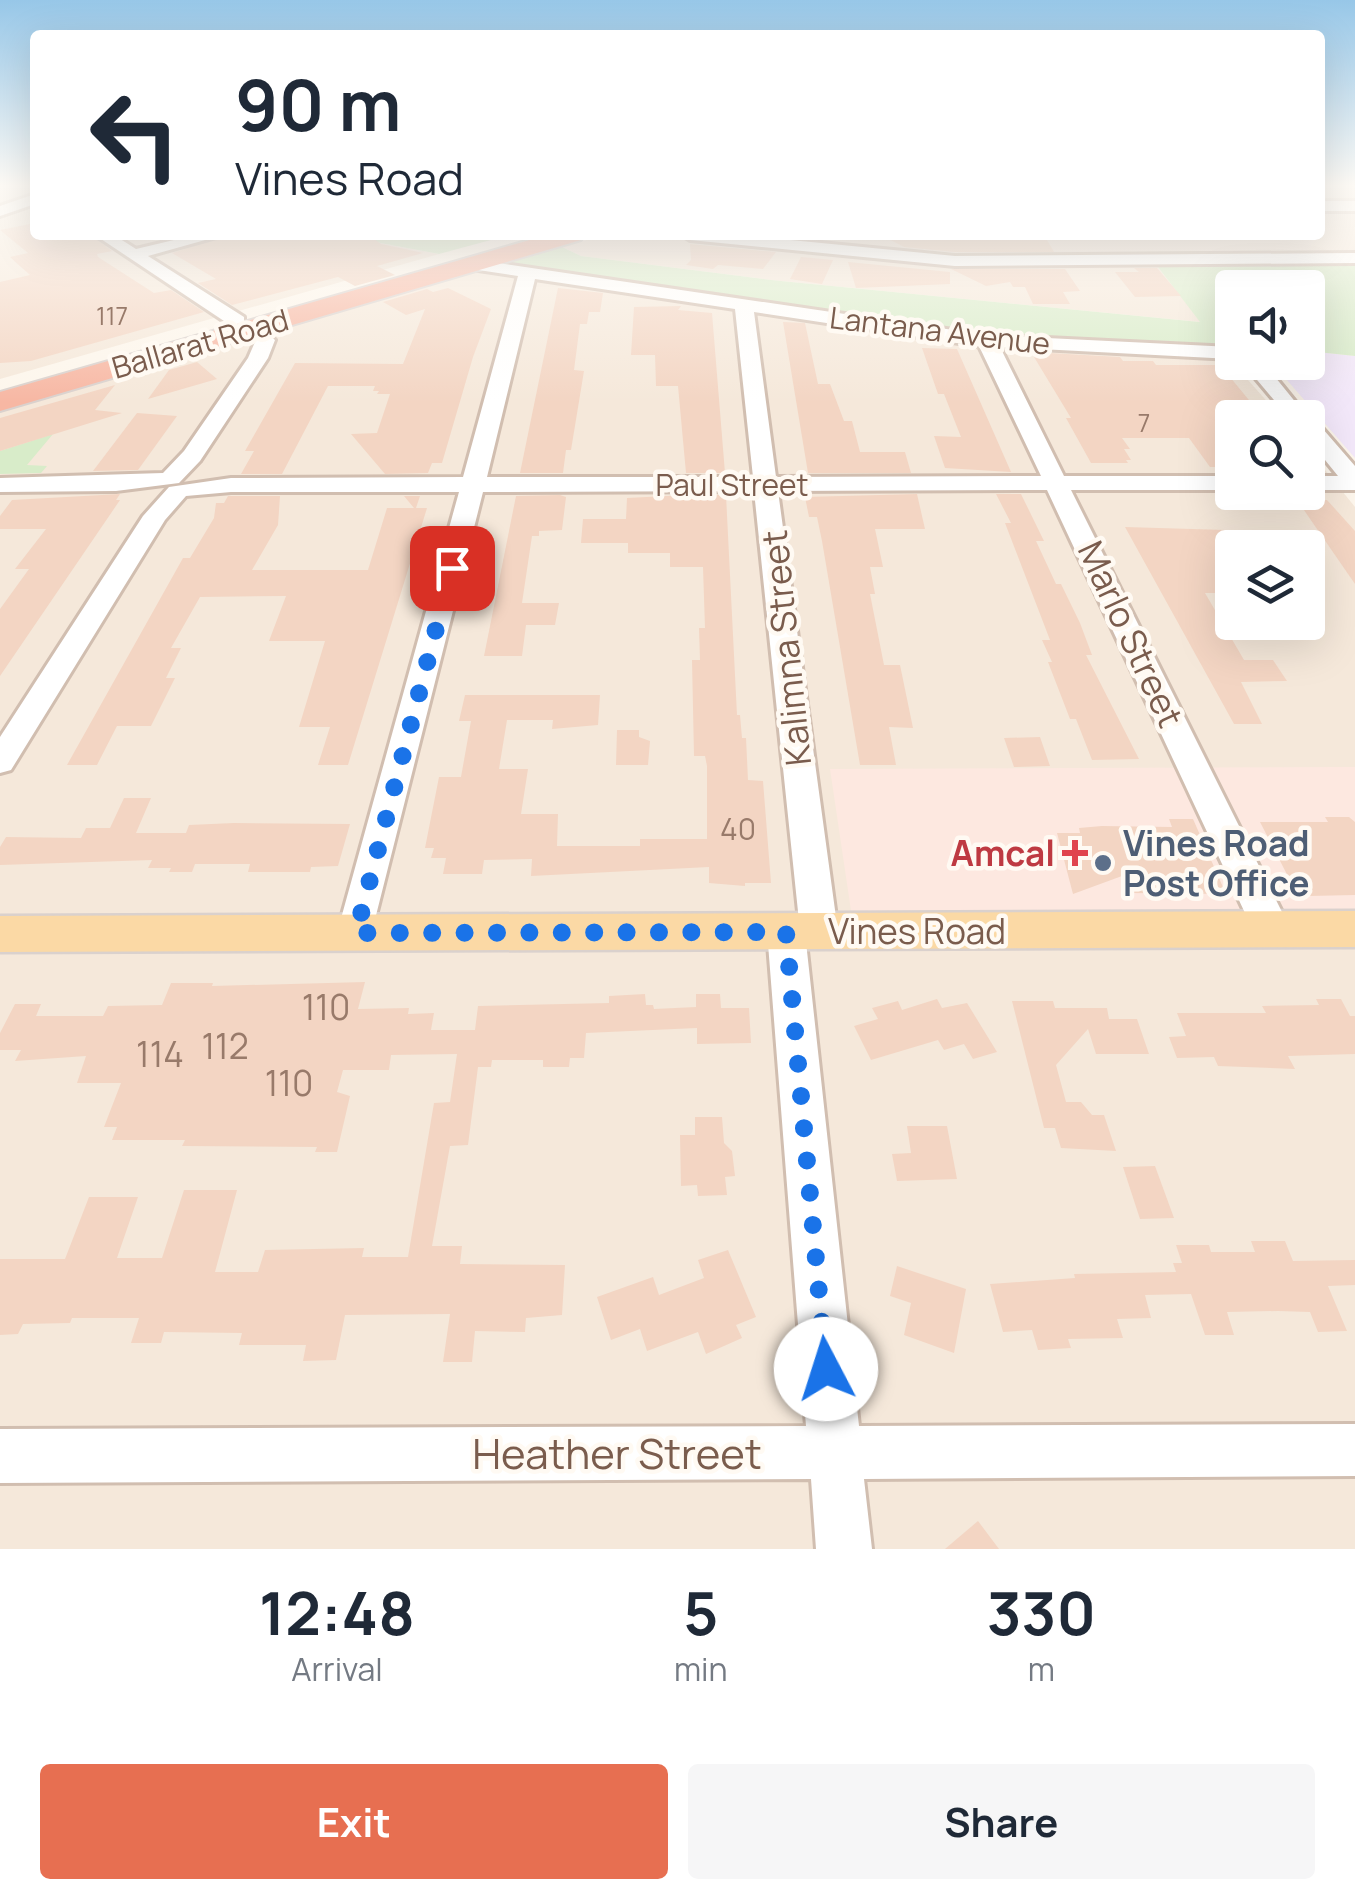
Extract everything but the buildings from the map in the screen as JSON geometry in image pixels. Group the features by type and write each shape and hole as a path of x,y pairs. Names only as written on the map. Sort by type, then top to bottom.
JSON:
{"highway":[{"name":"Ballarat Road","path":"0,402 462,258"},
{"name":"Ballarat Road","path":"0,388 491,258"}],"main road":[{"name":"Vines Road","path":"0,934 1355,928"}],"street":[{"path":"0,762 258,358 265,340 138,258"},
{"path":"922,258 1090,262 1336,258"},
{"path":"1087,258 1090,262"},
{"name":"Lantana Avenue","path":"471,264 988,340 1215,352"},
{"path":"356,933 528,273"},
{"name":"Kalimna Street","path":"744,304 767,484 844,1549"},
{"name":"Marlo Street","path":"988,340 1271,928"},
{"path":"1267,380 1285,400"},
{"path":"1325,446 1355,482"},
{"path":"1325,483 1355,482"},
{"name":"Paul Street","path":"0,484 1215,483"},
{"name":"Heather Street","path":"0,1456 1355,1450"}],"shaded area":[{"path":"0,258 424,258 0,379"},
{"path":"599,258 871,258 949,267 1158,267 1201,322 771,280"},
{"path":"494,266 1215,349 1215,380 1248,380 1266,400 1215,400 1215,510 1325,510 1325,470 1355,507 1355,1549 0,1549 0,406"},
{"path":"1325,353 1355,356 1355,458 1325,424 1325,400 1304,400 1287,380 1325,380"},
{"path":"1355,767 1355,914 854,931 830,769"}],"green space":[{"path":"522,258 599,258 771,280 1200,322 1158,267 1355,265 1355,356 1325,353 1325,270 1215,270 1215,347 987,336 494,266"},
{"path":"53,434 27,465 47,466 41,473 0,474 0,451"}],"place":[{"name":"Amcal","path":"1075,853"},
{"name":"Vines Road Post Office","path":"1103,863"}],"route":[{"path":"452,568 356,933 786,932 826,1369"}]}
